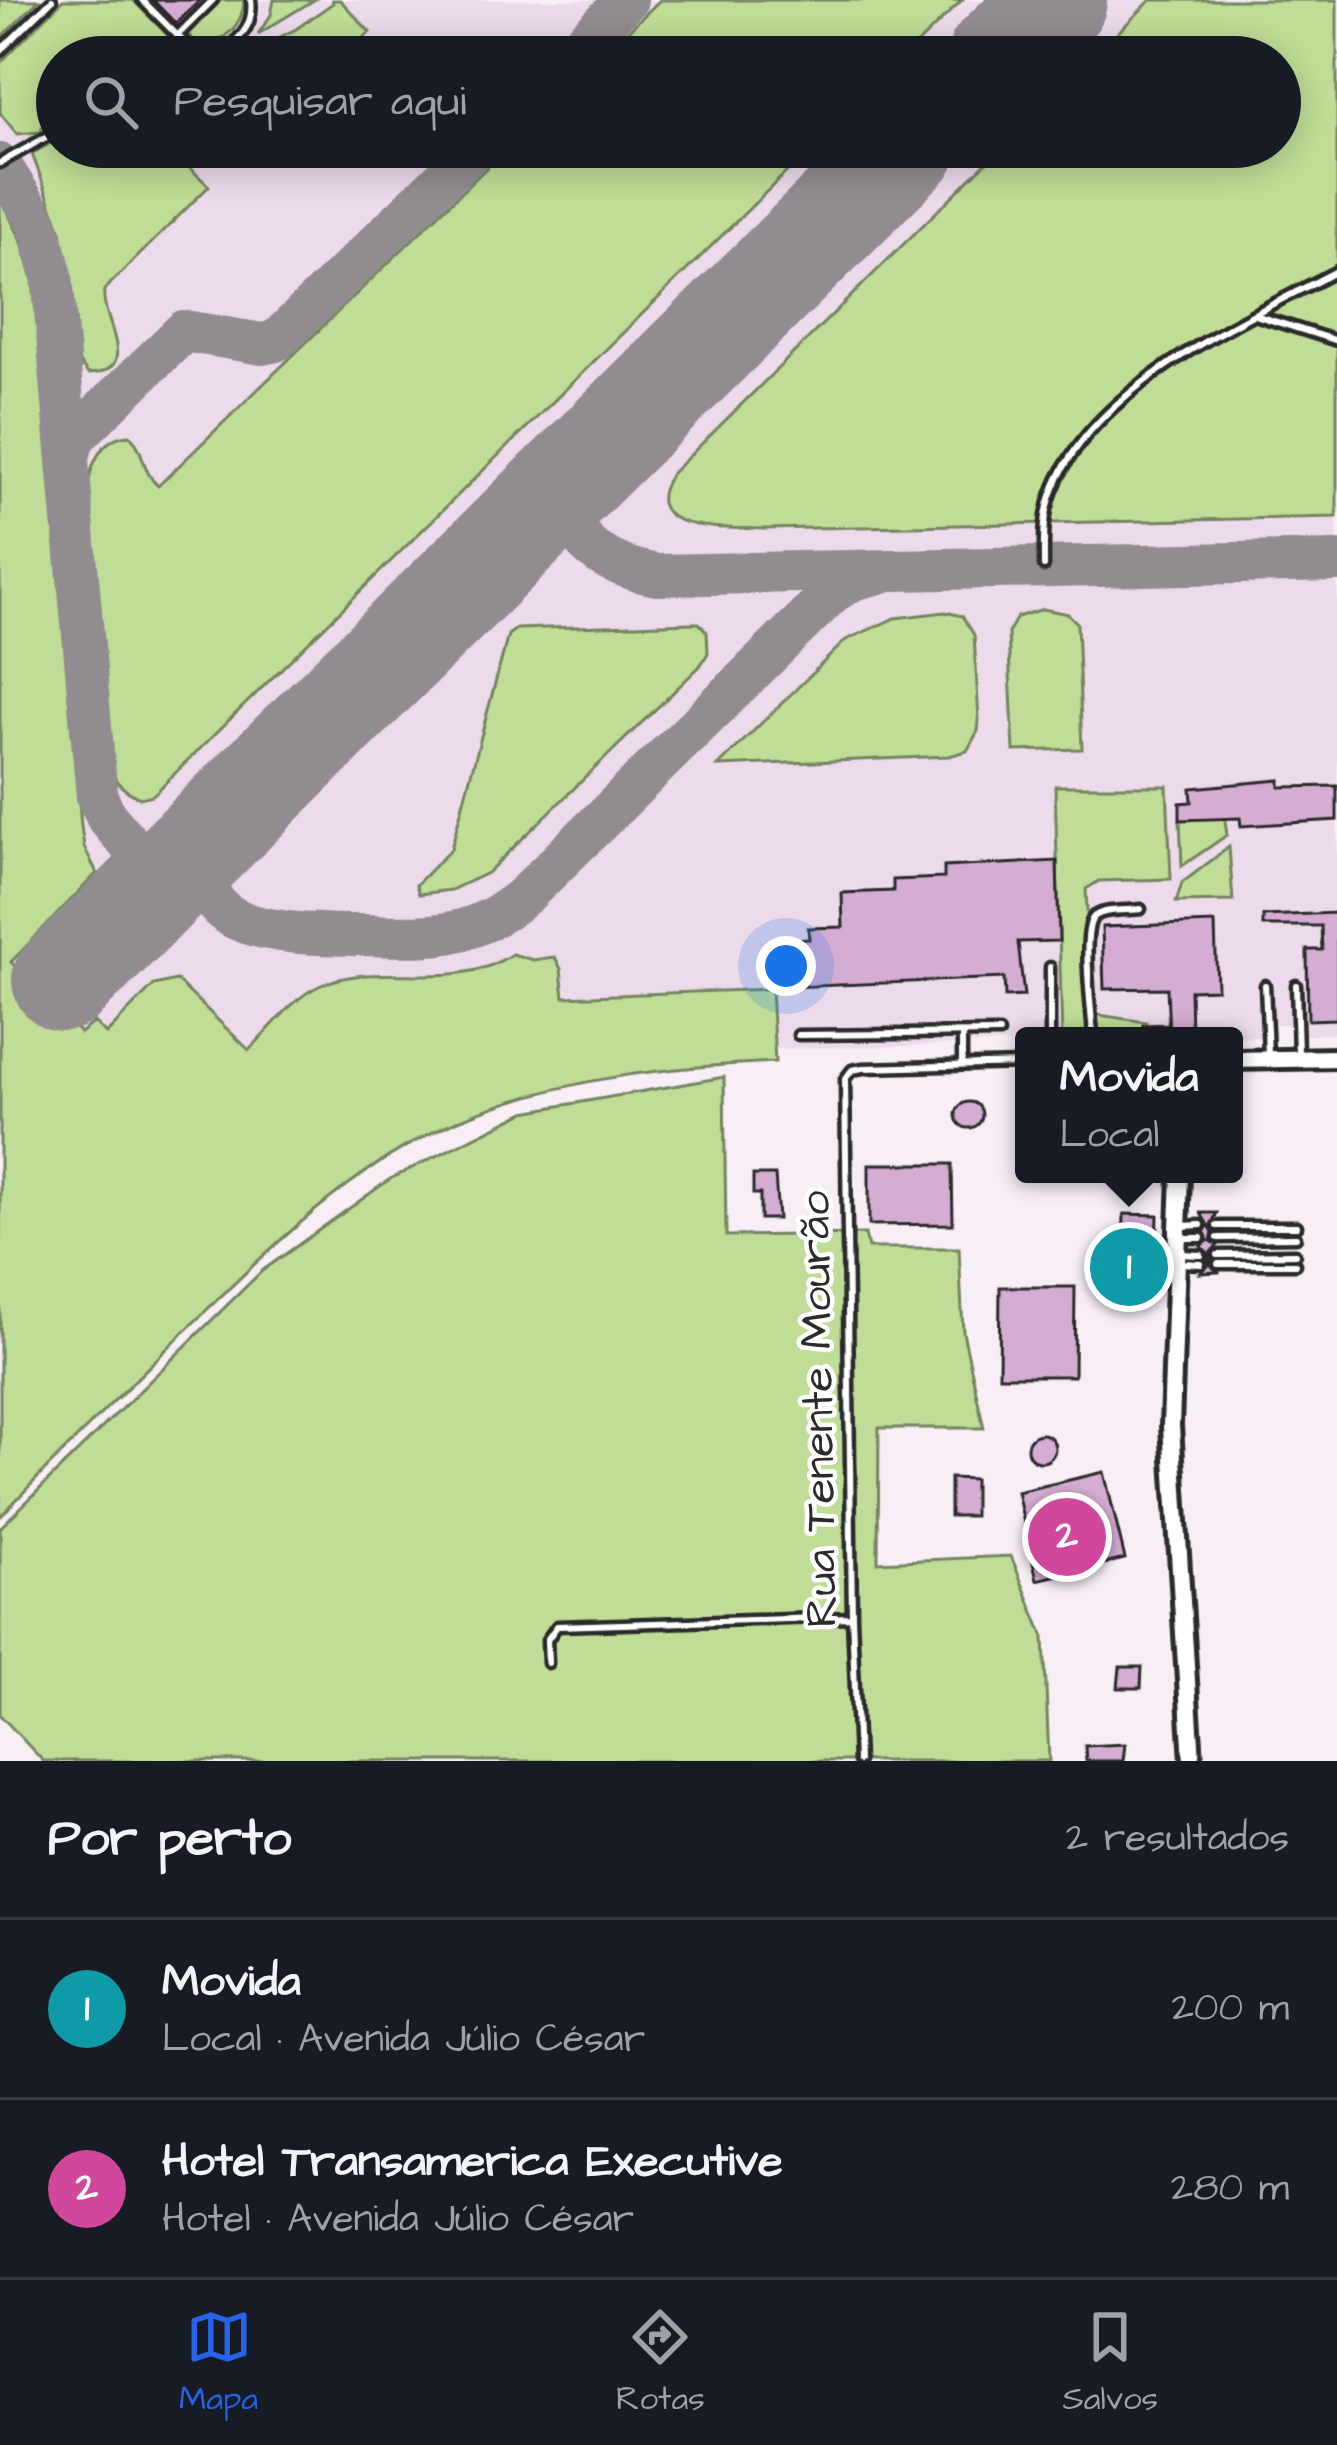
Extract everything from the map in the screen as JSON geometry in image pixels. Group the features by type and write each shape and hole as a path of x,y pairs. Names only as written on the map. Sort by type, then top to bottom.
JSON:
{"street":[{"path":"1243,1060 1337,1058"},
{"path":"1180,1183 1171,1426 1192,1761"}],"lane":[{"path":"0,51 52,0"},
{"path":"142,0 178,36 213,0"},
{"path":"239,36 251,20 251,0"},
{"path":"0,163 36,143"},
{"path":"1044,566 1051,498 1080,446 1114,410 1168,366 1337,271"},
{"path":"1254,314 1337,341"},
{"path":"1093,1027 1089,936 1093,918 1141,910"},
{"path":"1050,967 1050,1027"},
{"path":"1265,985 1268,1059"},
{"path":"1295,985 1298,1058"},
{"path":"798,1035 999,1033"},
{"path":"962,1034 962,1065 1015,1064"},
{"name":"Rua Tenente Mourão","path":"858,1761 844,1090 848,1073 863,1068 962,1065"},
{"path":"1178,1245 1201,1225"},
{"path":"1217,1226 1297,1226"},
{"path":"1218,1238 1296,1237"},
{"path":"1178,1245 1201,1238"},
{"path":"1178,1245 1201,1260"},
{"path":"1295,1253 1218,1259 1295,1264"},
{"path":"548,1663 547,1640 557,1627 589,1622 852,1617"}],"shaded area":[{"path":"0,0 1337,0 1337,1034 1305,1035 1302,1024 1262,1024 1260,1037 1243,1037 1243,1027 1015,1027 1015,1043 776,1049 775,1062 601,1076 476,1113 381,1162 320,1204 63,1450 0,1517"}],"green space":[{"path":"0,0 39,0 0,39"},
{"path":"63,0 133,0 168,36 36,36 36,132 17,134 0,113 0,63"},
{"path":"221,0 244,0 240,18 225,36 188,34"},
{"path":"274,0 314,0 258,34 271,15"},
{"path":"340,0 370,32 366,36 282,36 296,29"},
{"path":"660,0 962,0 925,36 623,36"},
{"path":"1151,0 1337,0 1337,517 763,529 709,527 674,518 664,508 662,494 671,474 981,168 1301,168 1301,36 1114,36"},
{"path":"37,168 190,168 209,186 104,290 117,354 105,371 88,374 75,358 61,231"},
{"path":"486,168 791,168 153,795 140,798 111,771 87,496 90,475 103,448 130,435 158,486"},
{"path":"0,198 21,239 38,296 81,826 84,847 97,873 11,962 80,1033 94,1022 106,1034 154,985 176,980 249,1050 300,998 342,978 465,972 512,954 533,960 555,957 564,997 771,989 775,1062 662,1071 553,1090 479,1112 397,1152 322,1205 253,1266 0,1517"},
{"path":"1043,609 1068,614 1077,623 1082,749 1014,751 1008,633 1017,617"},
{"path":"945,612 962,616 974,635 979,720 967,751 949,756 718,766 846,640 895,618"},
{"path":"699,623 707,632 708,653 700,666 487,873 451,890 419,894 416,885 451,849 508,635 516,629"},
{"path":"1055,786 1167,786 1171,879 1099,881 1086,889 1092,1014 1146,1022 1146,1027 1062,1027"},
{"path":"1220,786 1227,835 1182,866 1180,819"},
{"path":"1229,847 1233,901 1176,902 1182,883"},
{"path":"724,1077 726,1236 865,1234 868,1248 959,1248 963,1332 984,1428 879,1428 878,1562 1011,1556 1044,1637 1049,1761 43,1761 0,1715 0,1528 262,1271 390,1179 525,1112"}],"building":[{"path":"153,0 200,0 176,24"},
{"path":"1280,780 1280,787 1337,786 1337,820 1241,826 1240,818 1180,820 1180,803 1192,802 1191,788"},
{"path":"1057,861 1059,941 1018,942 1024,996 1005,997 1004,978 791,987 789,940 809,939 808,928 843,927 842,893 893,891 893,880 944,878 944,867"},
{"path":"1337,913 1337,1019 1308,1020 1307,950 1322,950 1321,926 1263,926 1263,916"},
{"path":"1215,923 1217,989 1190,990 1191,1027 1169,1027 1167,988 1104,989 1102,927"},
{"path":"969,1102 982,1115 969,1128 956,1115"},
{"path":"869,1164 952,1164 953,1224 869,1225"},
{"path":"753,1175 775,1175 778,1219 760,1219 760,1194 753,1194"},
{"path":"1201,1213 1217,1213 1210,1227 1211,1241 1218,1245 1211,1252 1211,1265 1218,1272 1201,1273 1208,1266 1208,1253 1201,1246 1208,1241 1204,1232 1208,1226"},
{"path":"1124,1214 1158,1215 1157,1245 1142,1245 1142,1285 1115,1284"},
{"path":"1000,1287 1075,1287 1074,1376 999,1376"},
{"path":"1041,1434 1051,1438 1055,1448 1051,1458 1041,1462 1031,1458 1027,1448 1031,1438"},
{"path":"1104,1472 1125,1559 1037,1580 1017,1492"},
{"path":"950,1478 974,1479 974,1516 950,1516"},
{"path":"1120,1667 1142,1667 1141,1688 1118,1688"},
{"path":"1125,1744 1123,1761 1086,1761 1085,1746"}],"taxiway":[{"path":"590,36 627,0"},
{"path":"0,164 38,224 52,276 97,797 107,818 162,882"},
{"path":"68,462 74,438 184,331 262,344 276,341 454,168"},
{"path":"564,486 571,522 591,548 621,565 657,575 1337,561"},
{"path":"228,817 210,856 207,885 217,905 237,919 295,933 422,936 478,924 525,895 832,593 853,580 890,570"}],"runway":[{"path":"1019,36 1056,0"},
{"path":"63,980 885,168"}],"place":[{"name":"Movida","path":"1129,1267"},
{"name":"Hotel Transamerica Executive","path":"1067,1537"}]}
